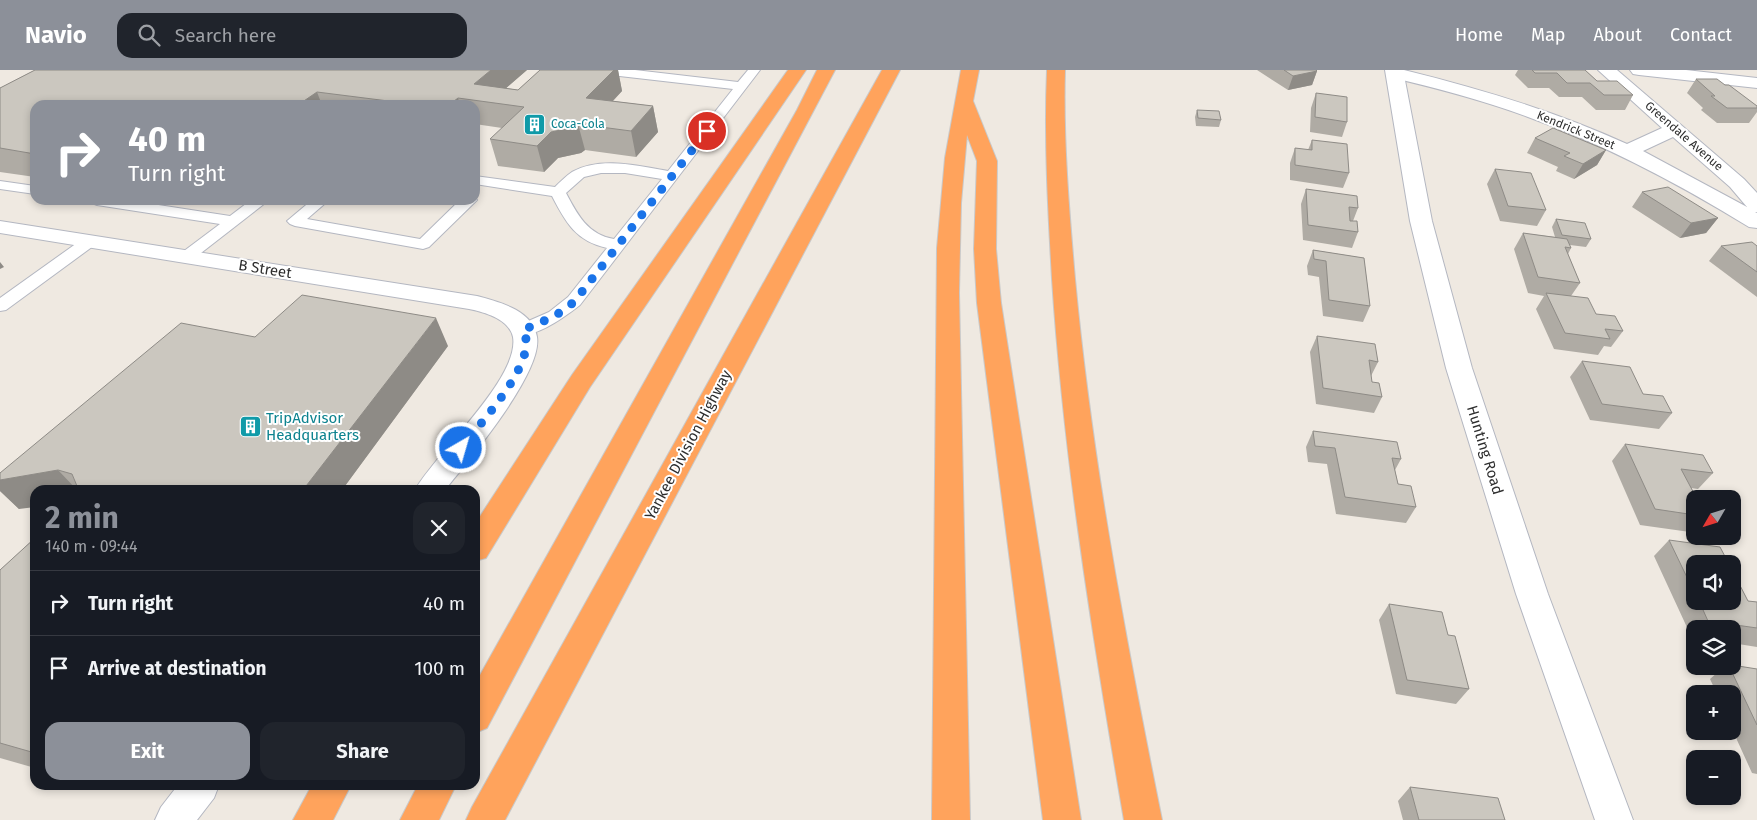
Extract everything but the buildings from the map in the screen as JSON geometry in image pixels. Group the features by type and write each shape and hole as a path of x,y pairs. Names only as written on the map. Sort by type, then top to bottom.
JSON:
{"highway":[{"path":"480,541 581,381 797,70"},
{"path":"480,708 796,129 826,70"},
{"name":"Yankee Division Highway","path":"485,820 891,70"},
{"path":"951,820 948,262 952,184 970,70"},
{"path":"1056,70 1055,154 1071,377 1103,598 1143,820"},
{"path":"964,101 987,161 985,222 989,303 1062,820"},
{"path":"312,820 330,790"},
{"path":"419,820 435,790"}],"street":[{"name":"Greendale Avenue","path":"1607,70 1737,183 1757,206"},
{"path":"1639,70 1757,83"},
{"name":"Kendrick Street","path":"1390,71 1522,108 1628,151 1686,180 1757,222"},
{"name":"Hunting Road","path":"1390,71 1421,221 1459,368 1526,577 1614,820"},
{"path":"1628,151 1675,129"},
{"name":"B Street","path":"0,227 484,305 508,316 523,330"},
{"path":"433,485 505,392 514,377 525,354 527,345 523,330"},
{"path":"174,820 197,790"}],"lane":[{"path":"602,70 742,86"},
{"path":"523,330 566,310 580,295 754,70"},
{"path":"558,192 572,178 595,170 614,169 672,176"},
{"path":"482,181 558,192"},
{"path":"0,185 30,189"},
{"path":"558,192 573,222 584,233 599,242 619,245"},
{"path":"128,205 232,222"},
{"path":"186,257 254,205"},
{"path":"315,205 295,221 424,244 464,205"},
{"path":"0,306 90,241"}],"place":[{"name":"Coca-Cola","path":"535,124"},
{"name":"TripAdvisor Headquarters","path":"250,427"}],"route":[{"path":"461,448 505,392 521,365 527,345 523,330 566,310 574,302 707,131"}]}
